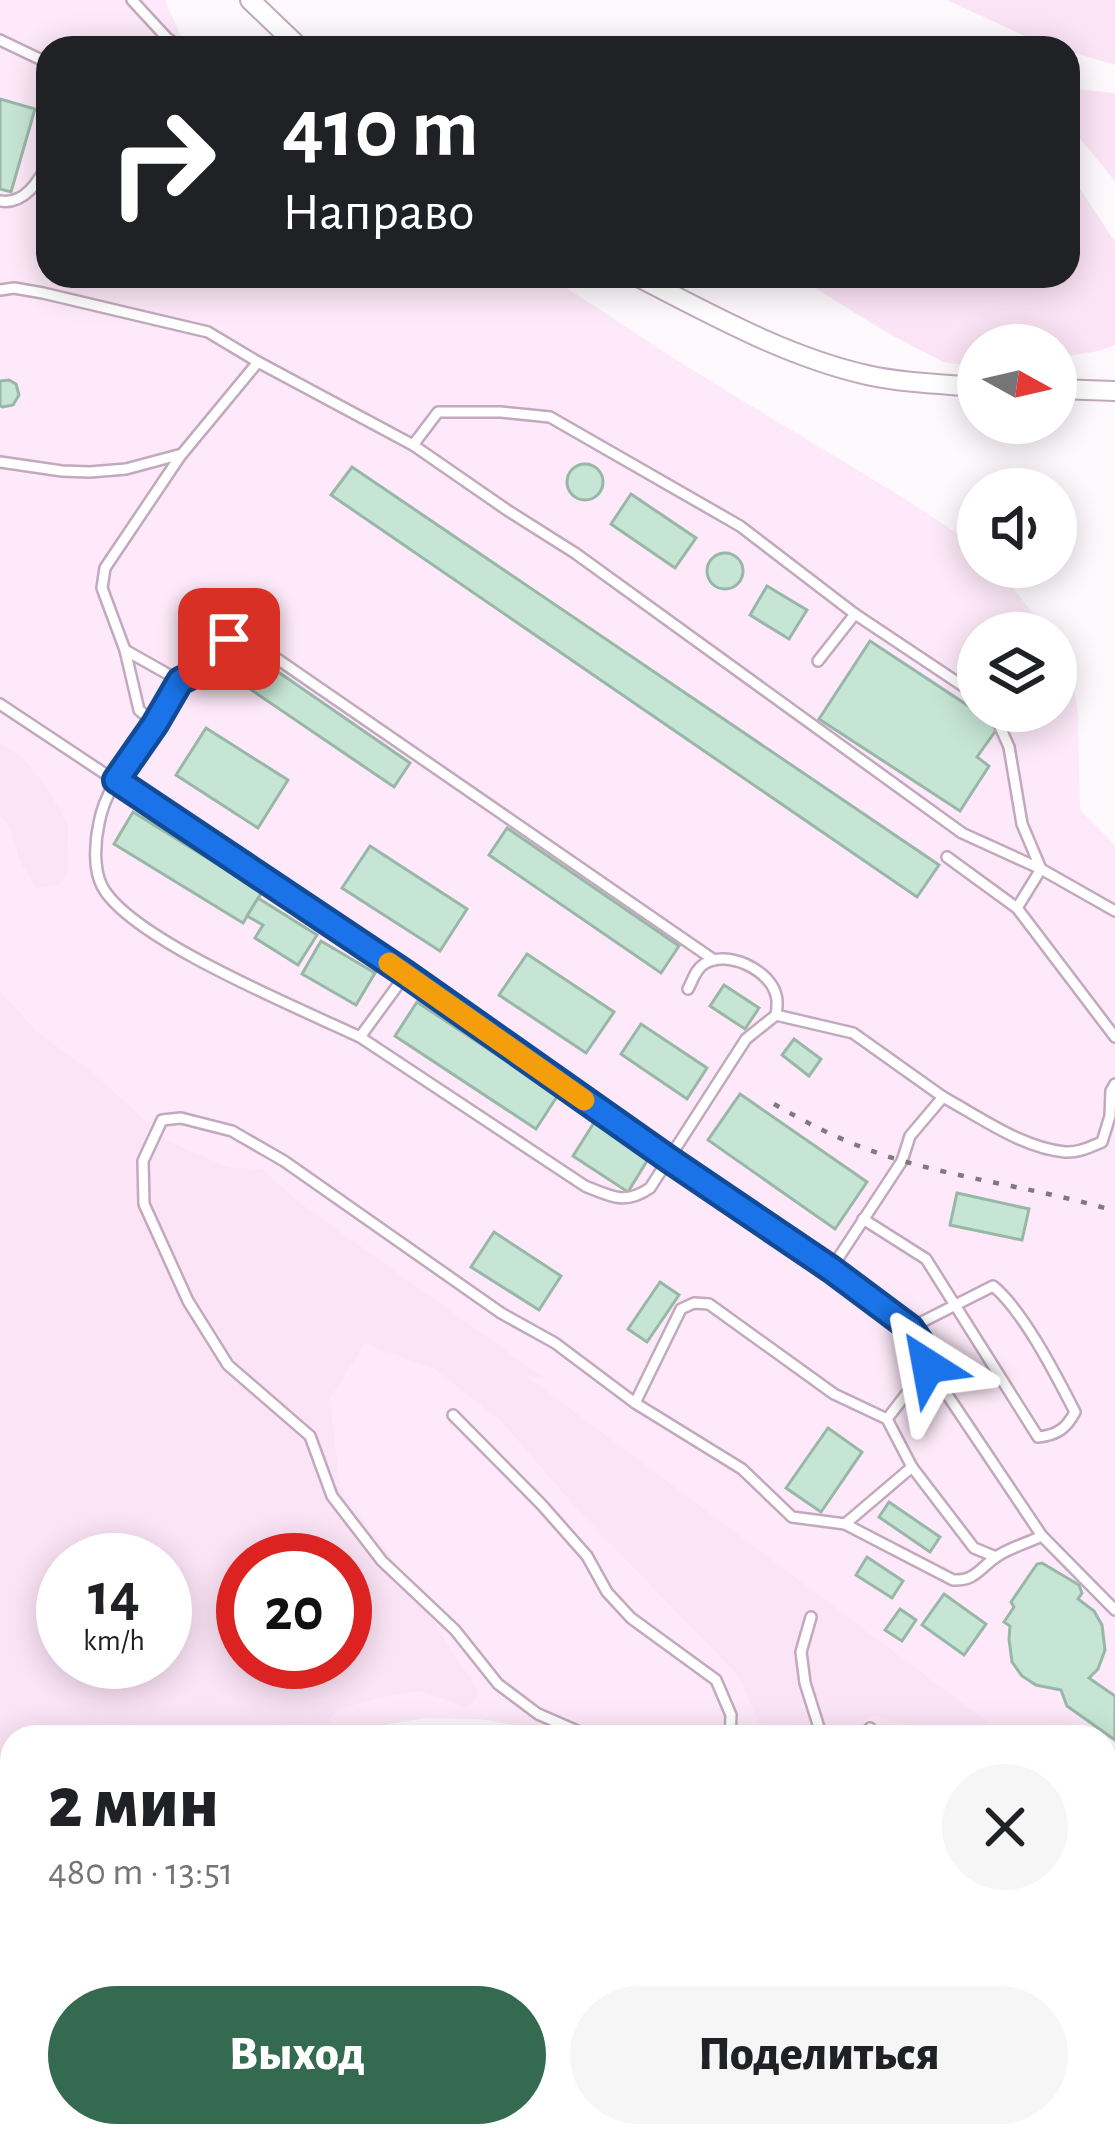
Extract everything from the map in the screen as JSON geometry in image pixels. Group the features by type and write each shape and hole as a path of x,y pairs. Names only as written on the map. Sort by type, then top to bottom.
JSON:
{"street":[{"path":"250,0 287,36"},
{"path":"660,288 822,363 869,375 957,385"},
{"path":"1077,390 1115,391"}],"lane":[{"path":"132,0 164,36"},
{"path":"0,40 36,57"},
{"path":"0,201 10,202 36,181"},
{"path":"0,290 43,293 208,332 413,445 612,578 962,833 1041,869 1115,911"},
{"path":"155,724 139,710 125,650 102,588 105,568 182,454 258,362"},
{"path":"413,445 438,412 550,418 740,526 855,614 957,682"},
{"path":"0,462 90,472 126,469 182,454"},
{"path":"818,661 855,614"},
{"path":"688,989 706,962 732,958 771,984 778,998 776,1015 746,1039 650,1188 634,1198 609,1196 585,1186 360,1037 168,944 103,890 96,872 99,821 116,780 180,681 208,667 229,639 244,635 714,960"},
{"path":"125,650 180,681"},
{"path":"0,704 406,974 910,1328 928,1366 1042,1536 1115,1610"},
{"path":"1003,732 1010,747 1022,824 1041,869"},
{"path":"946,857 1017,908 1115,1037"},
{"path":"1017,908 1041,869"},
{"path":"360,1037 406,974"},
{"path":"776,1015 853,1033 943,1096 1014,1136 1066,1153 1102,1142 1115,1084"},
{"path":"831,1269 902,1161 910,1136 943,1096"},
{"path":"563,1725 538,1714 498,1684 455,1630 382,1561 332,1496 310,1436 228,1365 188,1301 144,1204 142,1161 162,1120 182,1118 232,1131 284,1161 501,1312 555,1342 635,1403 742,1469 792,1517 845,1524 953,1580 978,1575 996,1557 1042,1536"},
{"path":"863,1219 926,1258 954,1306 1038,1437 1054,1435 1068,1426 1075,1412 1003,1294 993,1286 954,1306 910,1328"},
{"path":"635,1403 680,1309 709,1304 834,1394 886,1419 912,1467 974,1548 996,1557"},
{"path":"886,1419 928,1366"},
{"path":"453,1415 587,1556 607,1592 631,1618 716,1680 731,1725"},
{"path":"845,1524 912,1467"},
{"path":"811,1617 801,1652 818,1725"}],"shaded area":[{"path":"0,0 165,0 183,36 36,36 36,288 566,288 957,533 957,588 1013,588 1032,612 957,612 957,732 1077,732 1077,708 1080,810 1115,845 1115,1725 514,1725 425,1718 386,1725 0,1725"},
{"path":"947,0 1115,0 1115,65 1080,55 1080,36 1025,36"},
{"path":"1080,90 1115,93 1115,181 1080,139"},
{"path":"1080,189 1115,242 1115,345 1077,355 1077,324 957,324 957,364 943,362 815,288 1080,288"},
{"path":"0,743 23,758 68,825 67,877 58,885 37,888 20,862 11,828 0,815"},
{"path":"0,991 36,1031 98,1077 167,1141 228,1167 262,1169 300,1203 544,1378 526,1376 991,1725 909,1725 877,1716 861,1725 822,1725 800,1652 817,1725 760,1725 737,1674 586,1519 501,1421 433,1368 365,1344 330,1398 340,1489 404,1574 478,1695 464,1707 422,1691 338,1709 329,1725 0,1725"}],"building":[{"path":"0,99 35,109 11,192 0,189"},
{"path":"0,381 16,384 19,395 13,405 3,407"},
{"path":"585,464 597,470 603,482 597,494 585,500 573,494 567,482 573,470"},
{"path":"352,467 939,865 917,897 331,495"},
{"path":"631,494 696,538 675,568 611,524"},
{"path":"725,553 737,559 743,571 737,583 725,589 713,583 707,571 713,559"},
{"path":"767,586 807,610 789,639 750,615"},
{"path":"191,600 229,622 224,631 185,609"},
{"path":"870,641 957,698 957,732 995,732 977,757 989,766 960,811 819,719"},
{"path":"245,649 410,763 394,787 228,674"},
{"path":"206,728 288,780 258,828 176,775"},
{"path":"133,812 262,892 243,923 114,844"},
{"path":"507,828 679,946 661,973 489,855"},
{"path":"370,846 467,909 440,951 342,888"},
{"path":"258,898 317,935 298,965 255,938 263,925 247,916"},
{"path":"321,941 375,973 356,1005 302,974"},
{"path":"527,954 614,1012 586,1053 499,995"},
{"path":"724,985 759,1008 745,1029 710,1006"},
{"path":"417,1002 558,1095 536,1129 395,1036"},
{"path":"641,1024 707,1068 687,1099 621,1054"},
{"path":"794,1039 821,1059 809,1076 782,1055"},
{"path":"740,1094 867,1182 835,1229 708,1140"},
{"path":"595,1121 650,1156 628,1192 573,1156"},
{"path":"957,1193 1029,1209 1022,1240 950,1225"},
{"path":"494,1232 561,1276 539,1310 471,1267"},
{"path":"660,1282 679,1295 647,1342 628,1329"},
{"path":"828,1428 862,1452 821,1512 786,1488"},
{"path":"889,1502 940,1537 930,1552 879,1517"},
{"path":"867,1557 903,1581 892,1598 856,1575"},
{"path":"1037,1564 1079,1585 1078,1599 1094,1611 1102,1625 1105,1650 1089,1678 1115,1696 1115,1725 1094,1725 1067,1706 1061,1690 1036,1685 1012,1662 1010,1626 1004,1622 1014,1607 1011,1602"},
{"path":"944,1594 986,1624 964,1655 922,1625"},
{"path":"900,1609 916,1620 902,1641 885,1630"}],"railway":[{"path":"774,1104 886,1156 1115,1211"}],"slow traffic":[{"path":"389,963 584,1100"}],"route":[{"path":"229,639 208,667 180,681 116,780 831,1269 910,1328 928,1366"}]}
